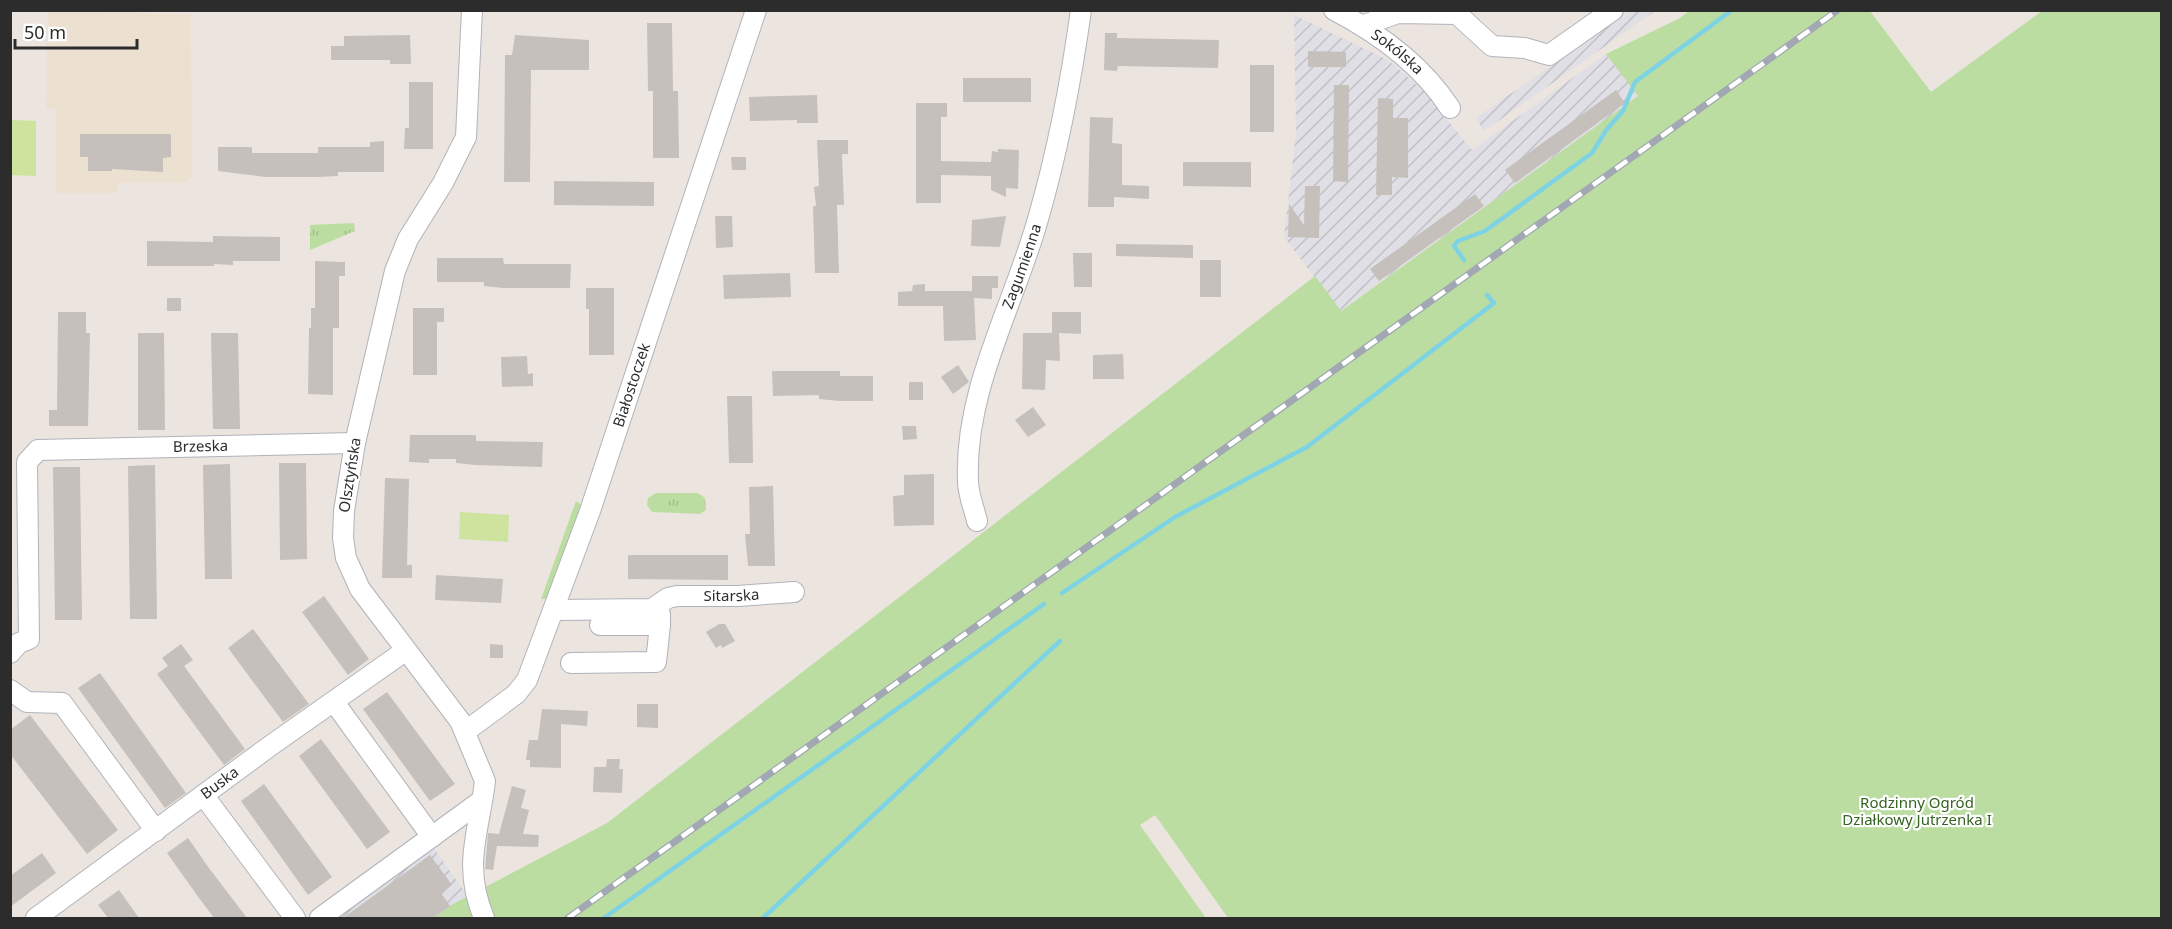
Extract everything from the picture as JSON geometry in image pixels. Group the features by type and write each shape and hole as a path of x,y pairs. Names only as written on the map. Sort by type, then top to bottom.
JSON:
{"street":[{"name":"Olsztyńska","path":"472,10 466,137 443,183 408,239 397,265 355,443 343,518 346,558 364,597 466,731 484,776 472,866 474,887 484,918"},
{"name":"Białostoczek","path":"466,731 524,686 555,610 756,10"},
{"name":"Zagumienna","path":"977,521 968,484 968,448 974,417 994,346 1037,223 1056,157 1071,83 1082,10"},
{"name":"Sokólska","path":"1334,10 1364,26 1413,63 1450,108"},
{"path":"1364,26 1398,13 1457,14 1492,46 1525,48 1549,56 1613,10"},
{"name":"Brzeska","path":"10,653 20,643 29,639 27,462 30,456 46,448 355,443"},
{"name":"Sitarska","path":"663,609 794,592"},
{"path":"555,610 663,609"},
{"path":"600,625 663,609"},
{"path":"571,663 656,662 663,609"},
{"name":"Buska","path":"36,918 405,651"},
{"path":"10,690 27,702 62,703 156,831"},
{"path":"334,702 432,837"},
{"path":"204,796 295,918"},
{"path":"320,918 481,801"}],"shaded area":[{"path":"48,11 191,14 192,176 185,183 117,183 117,193 56,193 56,109 46,108"},
{"path":"1629,11 1655,11 1484,131 1476,118"},
{"path":"1294,15 1388,60 1422,89 1472,150 1606,54 1639,96 1340,311 1284,237 1296,132"},
{"path":"430,843 468,896 433,918 325,918"}],"green space":[{"name":"Rodzinny Ogród Działkowy Jutrzenka I","path":"1689,11 1870,11 1931,92 2042,11 2161,11 2161,918 1228,918 1155,815 1140,825 1206,918 433,918 453,904 607,823 1315,276 1341,311 1638,96 1606,54 1680,18"},
{"path":"11,120 36,121 36,176 11,175"},
{"path":"354,223 355,231 310,250 310,225"},
{"path":"656,493 698,493 705,498 706,510 700,514 652,512 647,505 648,498"},
{"path":"576,501 583,506 551,599 541,599"},
{"path":"460,512 509,515 508,542 459,539"}],"building":[{"path":"647,23 672,23 673,91 678,91 679,158 653,158 653,91 648,91"},
{"path":"1105,33 1117,33 1117,38 1219,40 1218,68 1118,66 1117,71 1104,70"},
{"path":"410,35 411,64 390,64 390,60 331,60 331,46 344,46 344,36"},
{"path":"515,35 589,40 589,70 531,70 530,182 504,182 505,55 512,55"},
{"path":"1308,51 1346,52 1346,67 1308,67"},
{"path":"1250,65 1274,65 1274,132 1250,132"},
{"path":"963,78 1031,78 1031,102 963,102"},
{"path":"409,82 433,82 433,149 404,149 405,128 409,128"},
{"path":"1334,85 1349,85 1348,182 1333,181"},
{"path":"1616,90 1625,103 1515,183 1505,170"},
{"path":"817,95 818,123 797,123 797,120 750,121 749,97"},
{"path":"1378,98 1393,99 1393,118 1408,118 1408,178 1392,177 1392,195 1376,195"},
{"path":"916,103 947,103 947,117 941,117 941,161 991,162 992,151 1019,150 1018,189 1006,188 1006,197 991,190 991,176 941,175 941,203 916,203"},
{"path":"1090,117 1113,118 1112,143 1122,144 1122,185 1149,186 1149,199 1114,197 1114,207 1088,207"},
{"path":"80,134 171,134 171,157 163,158 163,172 112,169 112,171 88,171 88,157 80,157"},
{"path":"817,140 848,140 848,154 842,154 844,205 837,205 839,273 815,273 813,206 816,206 814,187 819,186"},
{"path":"384,141 384,172 338,172 338,176 318,177 265,177 218,171 218,147 252,147 252,153 318,153 318,147 370,147 370,142"},
{"path":"731,157 746,157 746,170 732,170"},
{"path":"1183,162 1251,162 1251,187 1183,186"},
{"path":"554,181 654,182 654,206 554,205"},
{"path":"1305,186 1320,186 1319,238 1288,237 1289,204 1304,225"},
{"path":"1475,194 1484,206 1379,281 1370,269"},
{"path":"715,216 732,216 733,247 716,248"},
{"path":"1006,216 1000,247 971,246 972,220"},
{"path":"213,236 280,237 280,261 233,261 233,265 214,264 214,266 147,266 147,241 213,242"},
{"path":"1116,244 1193,245 1193,258 1116,256"},
{"path":"1073,253 1092,253 1092,287 1074,287"},
{"path":"437,258 503,258 504,264 571,264 570,288 503,288 484,286 484,282 437,282"},
{"path":"1200,260 1221,260 1221,297 1200,297"},
{"path":"315,261 345,262 345,276 339,276 339,328 333,328 333,395 308,394 309,328 311,328 311,308 315,308"},
{"path":"790,273 791,297 724,299 723,275"},
{"path":"972,276 998,276 998,288 992,288 992,299 974,298 976,340 944,341 943,306 898,306 898,292 912,291 913,285 925,284 925,291 972,291"},
{"path":"586,288 614,288 614,355 589,355 589,309 586,309"},
{"path":"167,298 181,298 181,311 167,311"},
{"path":"413,308 444,308 444,322 437,322 437,375 413,375"},
{"path":"58,312 86,312 86,333 90,333 88,426 49,426 49,410 57,410"},
{"path":"1052,312 1081,312 1081,334 1059,333 1060,361 1046,360 1045,390 1022,389 1023,333 1052,333"},
{"path":"138,333 164,333 165,430 138,430"},
{"path":"211,333 238,333 240,429 213,429"},
{"path":"1123,354 1124,379 1093,379 1093,355"},
{"path":"527,356 528,374 533,373 533,386 502,387 501,357"},
{"path":"958,365 969,382 953,394 941,377"},
{"path":"772,371 840,371 840,376 873,376 873,401 819,399 819,395 773,396"},
{"path":"909,382 923,382 923,400 909,400"},
{"path":"727,396 752,396 753,463 729,463"},
{"path":"1033,407 1046,425 1028,437 1015,420"},
{"path":"902,426 916,426 917,439 903,440"},
{"path":"410,435 476,435 476,441 543,442 542,467 475,465 456,463 456,459 429,459 429,463 409,462"},
{"path":"279,463 306,463 307,559 280,560"},
{"path":"230,464 232,579 205,579 203,465"},
{"path":"155,465 157,619 130,619 128,466"},
{"path":"53,467 80,467 82,620 55,620"},
{"path":"934,474 934,525 894,526 893,496 904,495 904,475"},
{"path":"385,478 409,479 407,565 412,565 412,578 382,578"},
{"path":"773,486 775,566 748,566 745,534 750,534 749,487"},
{"path":"628,555 728,555 728,580 628,579"},
{"path":"436,575 503,579 501,603 435,600"},
{"path":"324,596 369,659 348,675 302,612"},
{"path":"719,624 725,624 735,641 722,648 721,645 716,648 706,632"},
{"path":"253,629 309,704 283,722 228,648"},
{"path":"181,644 193,660 184,666 245,749 224,765 157,674 168,666 162,658"},
{"path":"490,644 503,645 503,658 490,658"},
{"path":"100,673 186,793 165,808 78,688"},
{"path":"387,692 455,784 430,801 363,709"},
{"path":"637,704 658,704 658,728 637,727"},
{"path":"542,709 588,711 587,726 561,724 561,768 530,767 530,760 526,760 529,740 538,740"},
{"path":"30,715 118,830 87,854 10,754 10,730"},
{"path":"321,739 390,832 367,849 299,756"},
{"path":"607,759 620,759 619,769 623,769 622,793 593,792 594,767 606,767"},
{"path":"264,784 332,877 308,895 241,801"},
{"path":"512,786 526,790 521,808 529,810 523,834 539,835 538,847 497,846 493,870 485,869 488,833 499,834"},
{"path":"188,838 247,918 214,918 199,898 167,853"},
{"path":"42,853 56,873 10,907 10,876"},
{"path":"430,855 452,885 441,893 450,906 433,918 343,918"},
{"path":"119,890 139,918 108,918 98,905"}],"waterway":[{"path":"1464,260 1454,246 1458,241 1485,231 1592,153 1607,129 1623,111 1635,82 1732,10"},
{"path":"1062,593 1175,517 1307,447 1494,303 1487,295"},
{"path":"604,918 1044,604"},
{"path":"763,918 1060,641"}],"railway":[{"path":"568,918 1838,10"}]}
